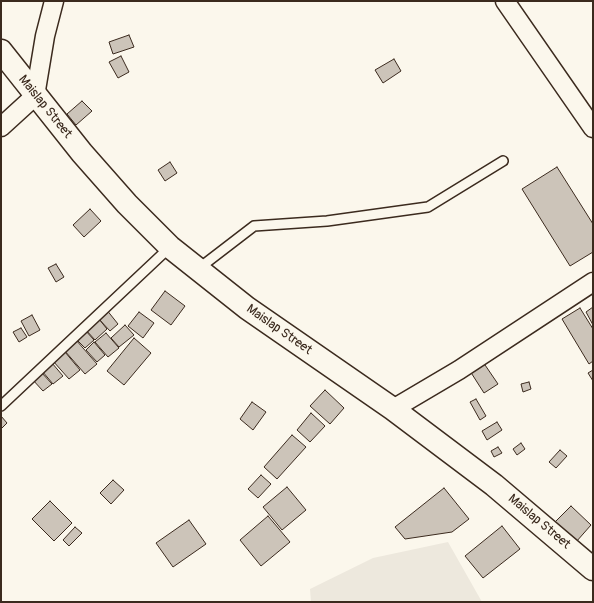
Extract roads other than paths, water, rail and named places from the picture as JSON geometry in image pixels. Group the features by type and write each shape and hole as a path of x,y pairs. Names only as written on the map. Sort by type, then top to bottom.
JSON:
{"main road":[{"name":"Maislap Street","path":"1,52 35,96 127,204 170,247 197,270 247,308 393,409 494,485 593,569"}],"street":[{"path":"1,127 35,96 45,36 54,1"},
{"path":"505,1 593,128"},
{"path":"393,409 459,370 593,282"}],"lane":[{"path":"197,270 254,226 327,221 428,207 503,161"},
{"path":"1,406 170,247"}]}
